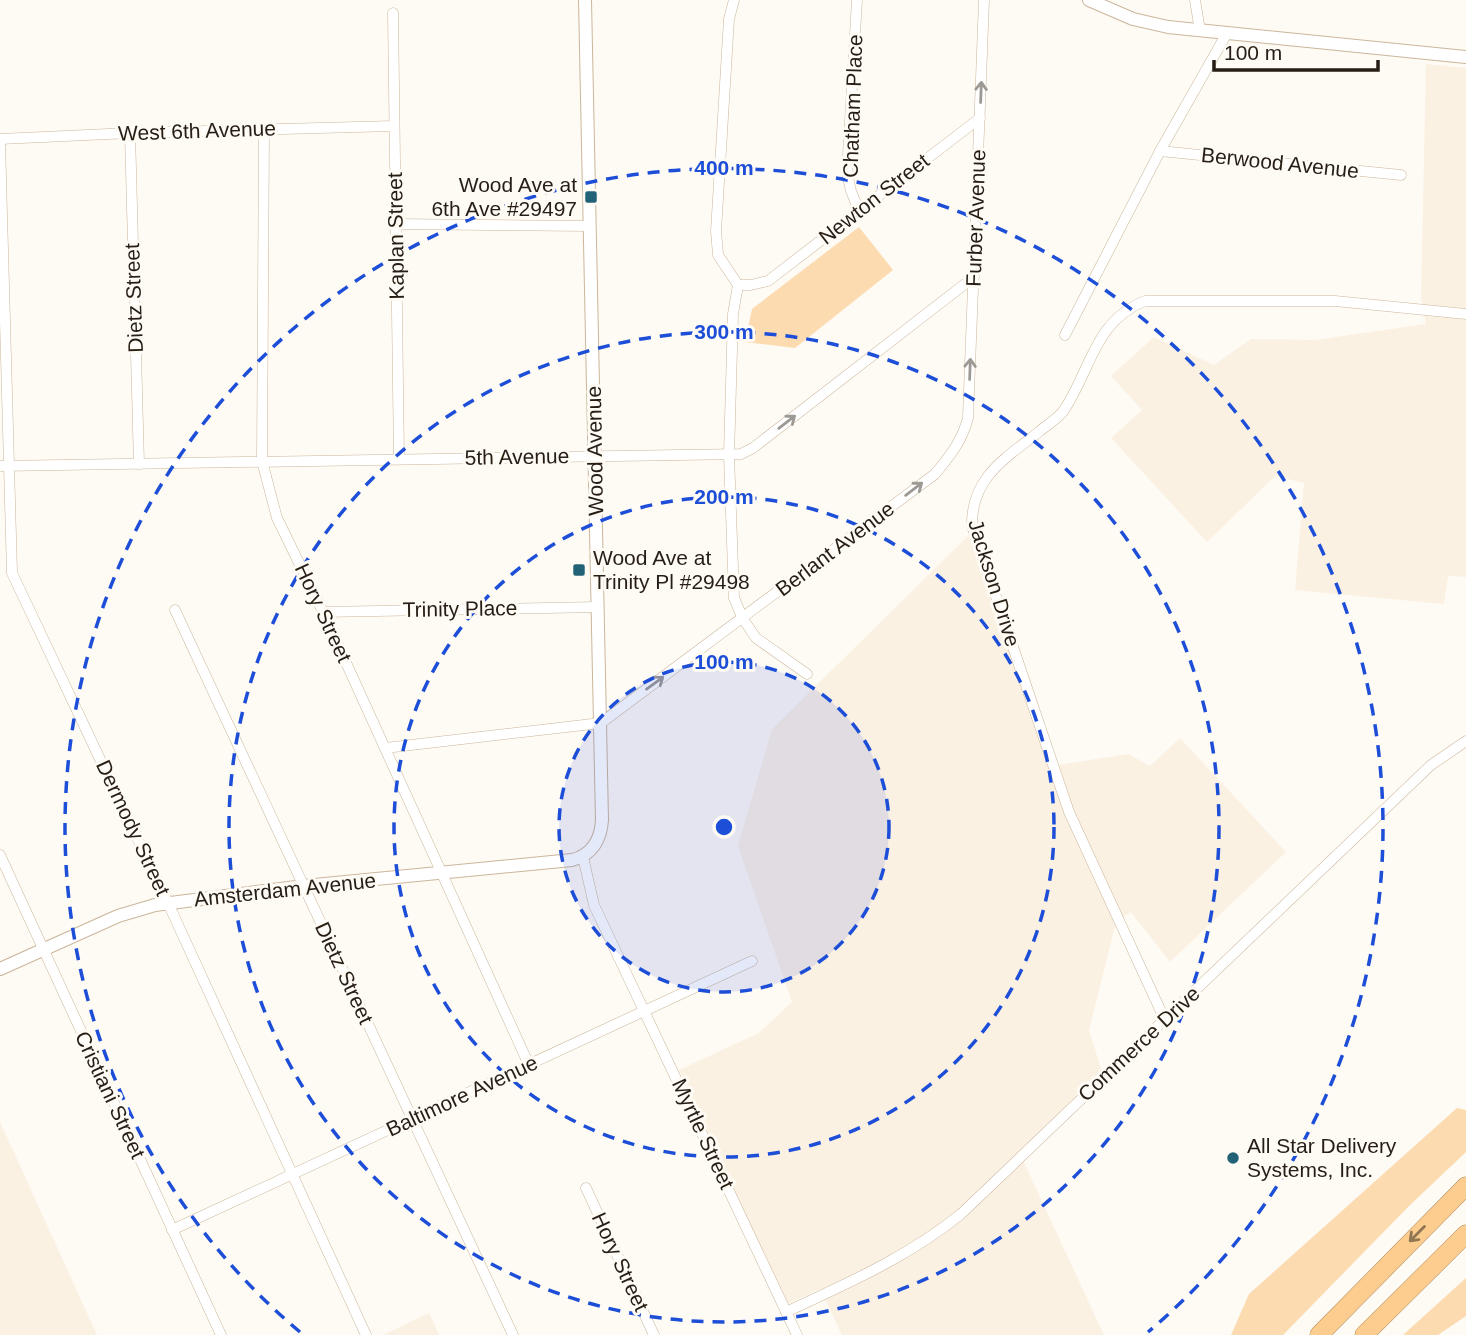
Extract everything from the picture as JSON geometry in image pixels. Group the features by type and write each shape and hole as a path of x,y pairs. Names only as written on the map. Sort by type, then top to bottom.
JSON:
{"highway":[{"path":"1319,1335 1466,1186"},
{"path":"1364,1335 1466,1234"}],"main road":[{"name":"Wood Avenue","path":"583,857 597,843 602,828 585,0"},
{"path":"1089,0 1141,22 1200,31 1466,57"},
{"name":"Amsterdam Avenue","path":"0,969 118,916 168,903 583,857"}],"street":[{"path":"734,0 729,19 716,231 718,255 738,285 733,314 729,456 733,590 743,619 756,638 807,674"},
{"name":"Chatham Place","path":"857,0 847,173 859,211"},
{"name":"Furber Avenue","path":"963,436 968,418 984,0"},
{"path":"1195,0 1200,31"},
{"name":"Kaplan Street","path":"393,13 399,459"},
{"path":"1065,335 1160,150 1227,33"},
{"name":"Newton Street","path":"738,285 768,281 980,118"},
{"name":"West 6th Avenue","path":"0,141 130,133 394,125"},
{"name":"Hory Street","path":"264,129 262,461 277,518 323,611 529,1065"},
{"name":"Dietz Street","path":"130,133 139,464"},
{"name":"Dermody Street","path":"0,141 4,466 12,573 168,903 366,1335"},
{"name":"Berwood Avenue","path":"1160,150 1401,175"},
{"path":"396,224 590,226"},
{"name":"5th Avenue","path":"4,466 741,454 753,449 974,277"},
{"name":"Jackson Drive","path":"1164,1018 1069,812 972,526 972,511 978,491 990,471 1063,412 1097,342 1111,324 1132,306 1145,301 1335,300 1466,314"},
{"name":"Berlant Avenue","path":"385,748 600,724 935,474 963,436"},
{"name":"Trinity Place","path":"323,611 598,607"},
{"name":"Dietz Street","path":"175,610 513,1335"},
{"name":"Commerce Drive","path":"786,1312 886,1265 946,1226 1431,765 1466,741"},
{"name":"Cristiani Street","path":"0,855 221,1335"},
{"name":"Myrtle Street","path":"583,857 587,866 591,899 797,1335"},
{"name":"Baltimore Avenue","path":"172,1230 752,961"},
{"name":"Hory Street","path":"586,1188 654,1335"}],"shaded area":[{"path":"1426,64 1466,68 1466,577 1448,576 1444,604 1295,590 1304,483 1275,476 1207,542 1111,438 1142,410 1111,376 1154,337 1214,365 1251,339 1315,340 1426,324 1421,298"},
{"path":"859,227 893,270 795,348 745,342 752,309"},
{"path":"970,534 1052,766 1128,754 1150,766 1180,738 1286,852 1170,962 1131,912 1116,922 1089,1030 1103,1075 1020,1154 1104,1335 842,1335 820,1289 787,1304 679,1070 759,1033 792,1002 738,846 772,729"},
{"path":"1457,1108 1466,1110 1466,1152 1409,1206 1283,1335 1231,1335 1249,1294"},
{"path":"0,1122 97,1335 0,1335"},
{"path":"1466,1278 1466,1316 1438,1335 1403,1335"},
{"path":"429,1313 439,1335 383,1335"}],"place":[{"name":"Wood Ave at 6th Ave #29497","path":"591,197"},
{"name":"Wood Ave at Trinity Pl #29498","path":"579,570"},
{"name":"All Star Delivery Systems, Inc.","path":"1233,1158"}]}
